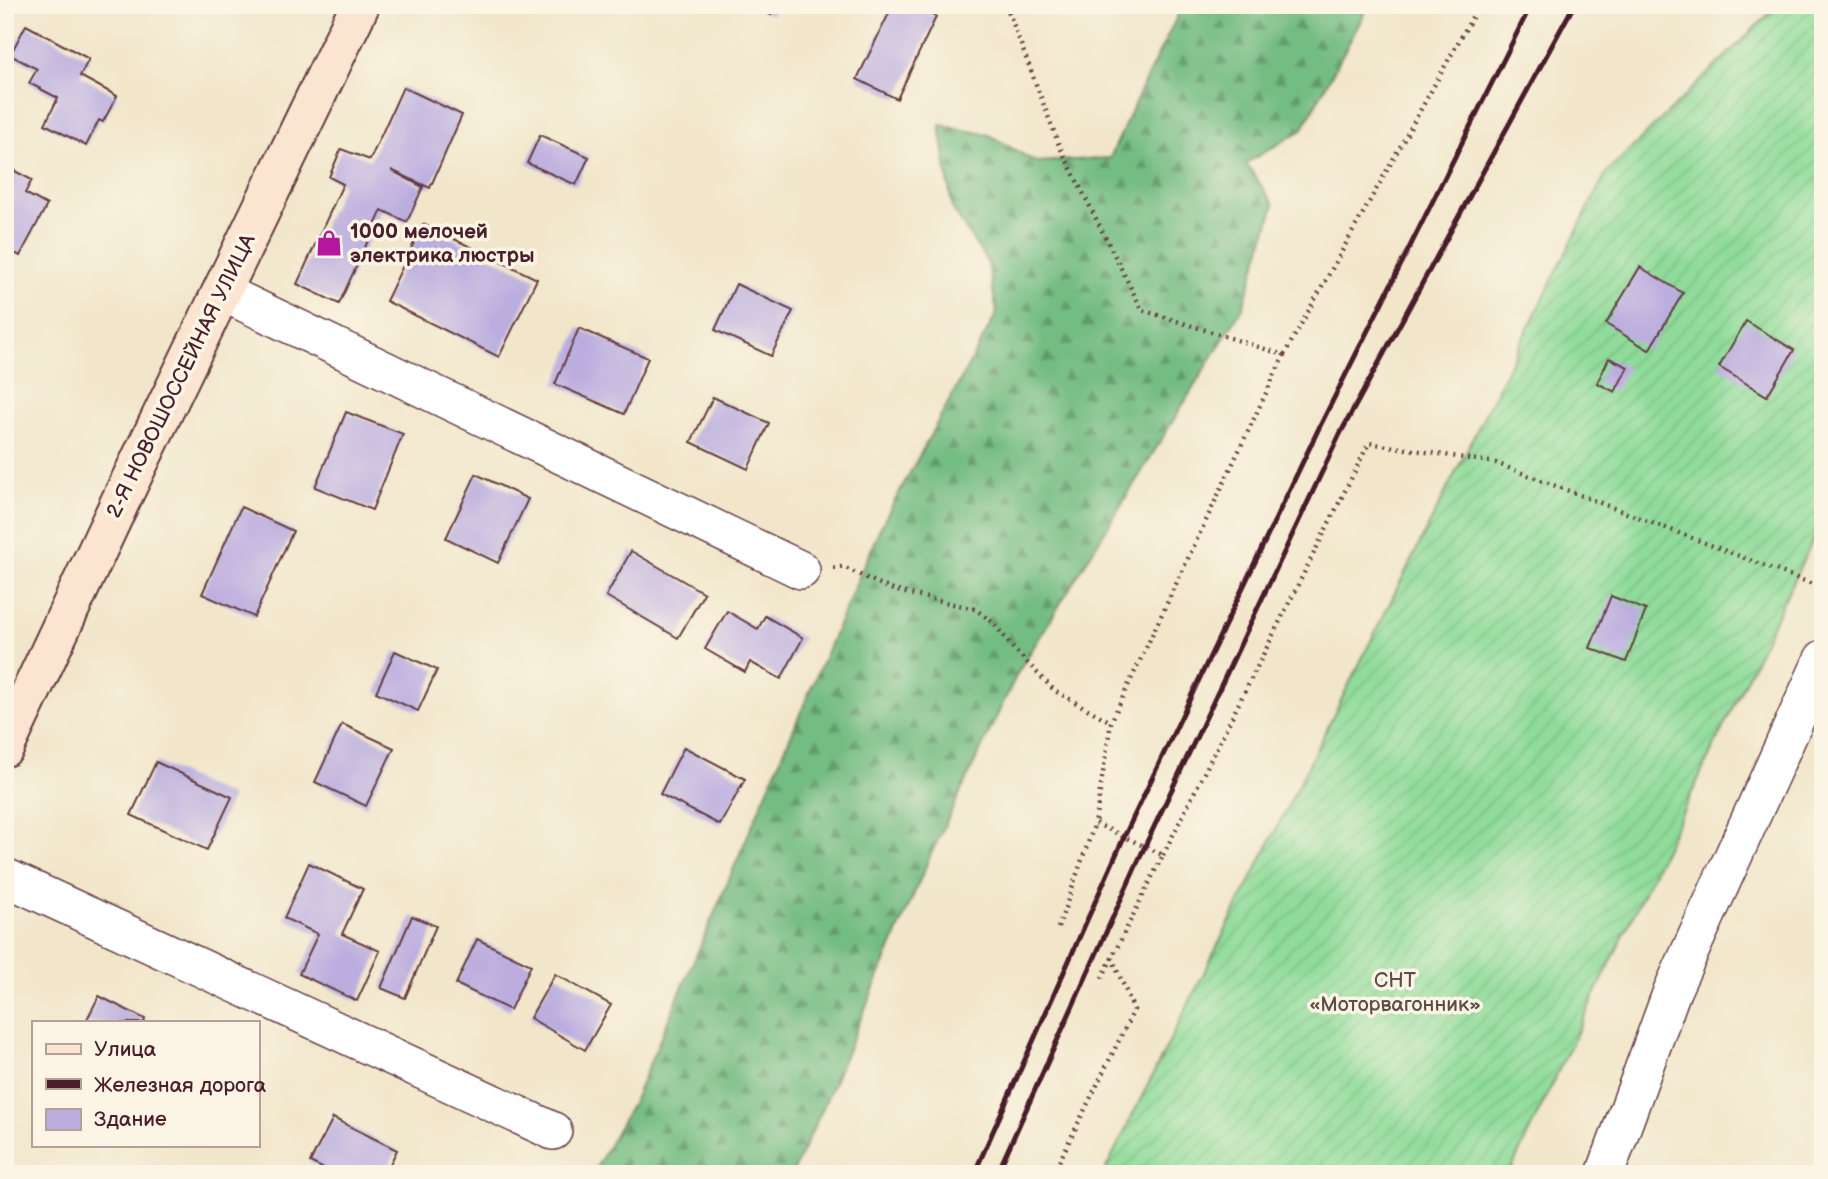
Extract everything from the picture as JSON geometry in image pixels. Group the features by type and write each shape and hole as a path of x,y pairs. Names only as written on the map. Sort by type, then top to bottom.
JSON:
{"main road":[{"name":"2-Я НОВОШОССЕЙНАЯ УЛИЦА","path":"5,747 360,5"}],"street":[{"path":"222,292 801,570"},
{"path":"1605,1174 1672,991 1823,659"},
{"path":"5,877 553,1131"}],"path":[{"path":"1006,5 1059,145 1142,310 1284,355"},
{"path":"1058,928 1095,823 1111,722 1284,355 1479,5"},
{"path":"1102,978 1369,443 1496,463 1823,588"},
{"path":"801,570 843,567 893,590 975,609 995,623 1013,648 1055,691 1111,722"},
{"path":"1095,823 1163,855"},
{"path":"1053,1174 1134,1010 1112,957"}],"green space":[{"path":"1183,5 1369,5 1302,130 1246,163 1274,205 1243,307 1017,674 930,856 792,1174 593,1174 634,1100 880,528 997,313 988,263 952,208 940,125 989,135 1036,162 1110,158"},
{"name":"СНТ «Моторвагонник»","path":"1778,5 1823,5 1823,519 1509,1174 1103,1174 1606,173"}],"building":[{"path":"750,5 776,5 771,15"},
{"path":"893,5 912,5 936,17 897,99 857,79"},
{"path":"26,25 89,59 80,76 117,96 103,122 99,120 86,146 45,124 58,98 29,83 37,69 10,55"},
{"path":"403,87 462,115 430,188 391,170 423,187 407,222 382,210 339,304 297,284 343,184 329,177 341,149 370,160"},
{"path":"540,135 589,157 576,185 527,163"},
{"path":"5,166 32,180 25,193 47,205 20,256 5,248"},
{"path":"423,224 537,279 499,357 386,301"},
{"path":"1640,267 1683,293 1649,350 1606,324"},
{"path":"736,284 793,311 771,356 715,330"},
{"path":"1746,321 1794,350 1767,396 1719,367"},
{"path":"579,328 648,358 624,414 555,384"},
{"path":"1609,358 1628,367 1615,392 1597,383"},
{"path":"713,397 769,423 748,469 691,442"},
{"path":"346,412 403,434 372,510 315,487"},
{"path":"476,474 528,499 498,563 446,538"},
{"path":"241,507 293,531 254,617 202,594"},
{"path":"631,551 704,593 678,638 606,596"},
{"path":"1611,596 1646,610 1626,662 1590,648"},
{"path":"727,611 758,629 765,616 803,638 781,679 750,662 745,672 705,649"},
{"path":"395,651 437,670 418,711 376,692"},
{"path":"342,724 394,748 366,806 315,782"},
{"path":"684,747 745,779 720,825 660,794"},
{"path":"156,762 232,797 207,850 131,815"},
{"path":"309,863 363,889 342,934 380,951 357,1001 299,974 318,934 284,918"},
{"path":"412,916 436,926 405,998 381,988"},
{"path":"477,939 531,965 510,1010 456,984"},
{"path":"555,974 611,1005 585,1050 530,1018"},
{"path":"99,996 145,1019 144,1021 86,1021"},
{"path":"333,1118 397,1150 385,1174 334,1174 310,1162"}],"railway":[{"path":"974,1174 1124,837 1318,430 1531,5"},
{"path":"997,1174 1145,846 1340,434 1574,5"}],"place":[{"name":"1000 мелочей электрика люстры","path":"329,243"}]}
